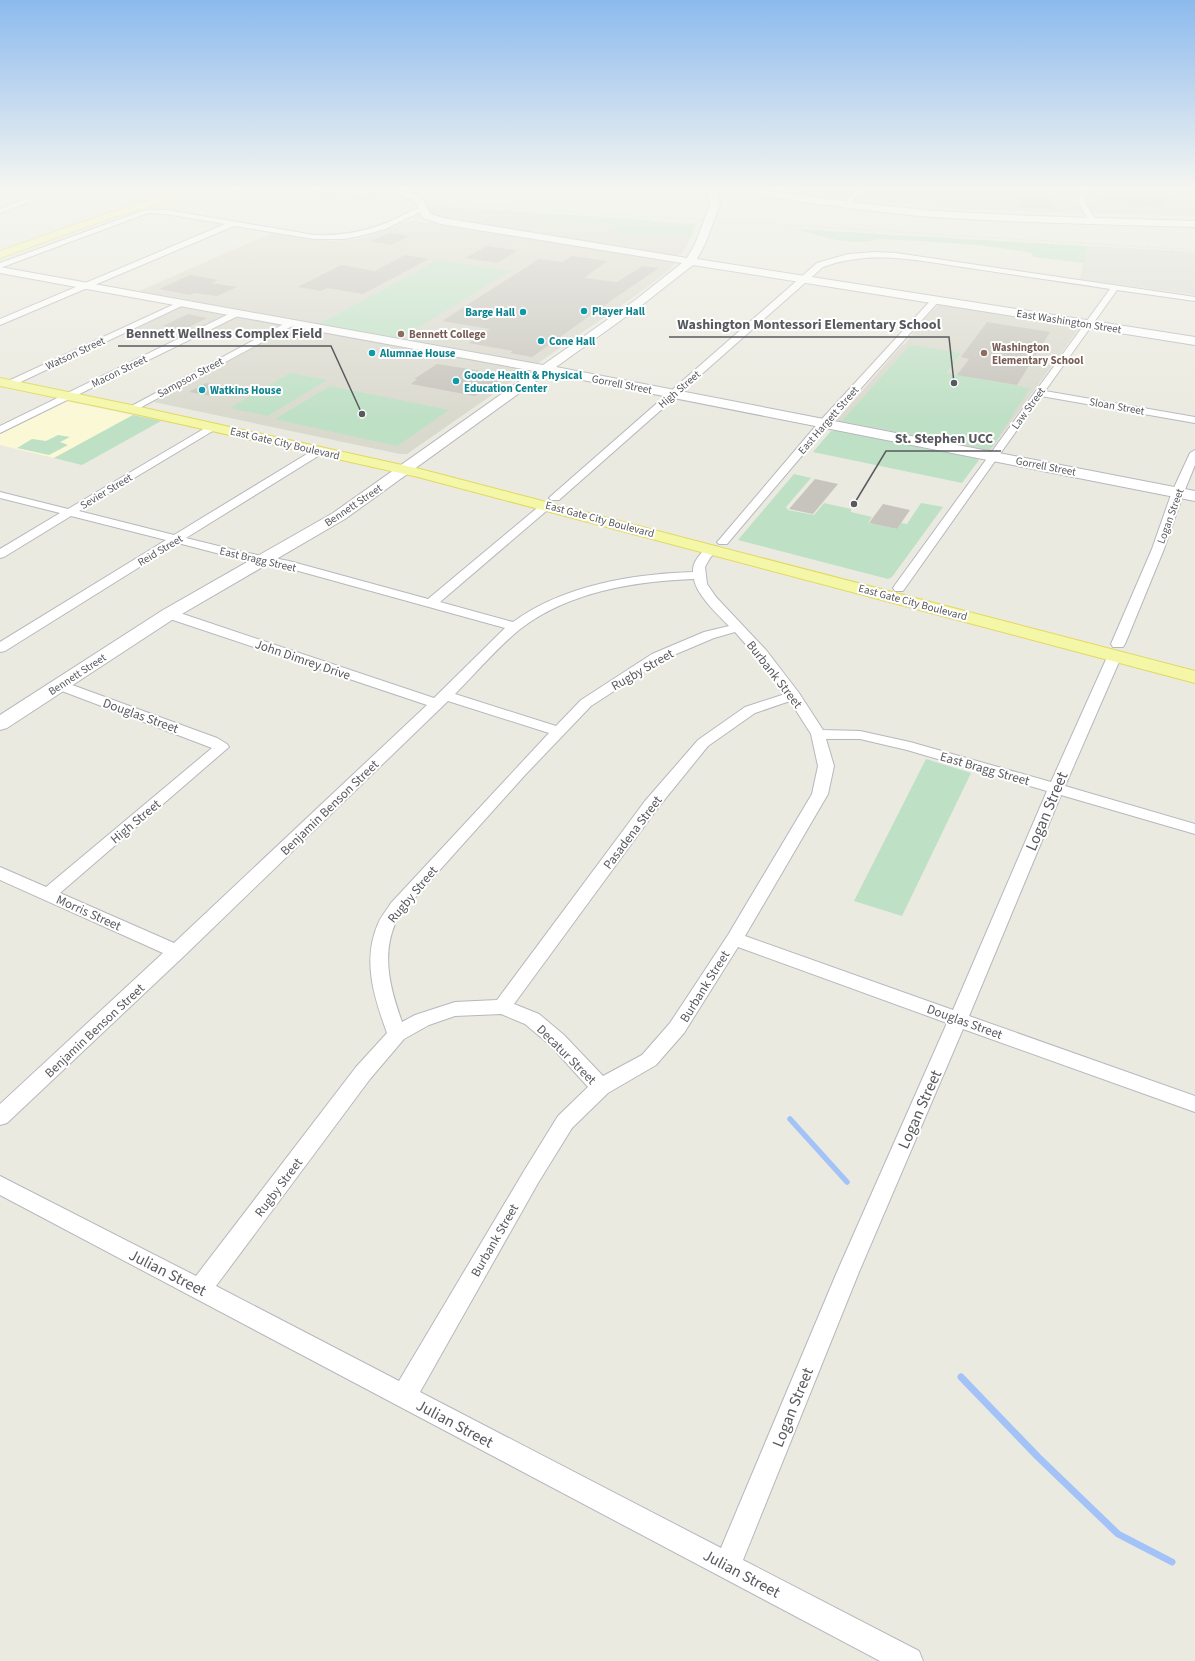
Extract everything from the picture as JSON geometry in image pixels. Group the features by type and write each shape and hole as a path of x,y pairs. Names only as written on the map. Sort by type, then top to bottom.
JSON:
{"main road":[{"name":"East Gate City Boulevard","path":"7,380 325,442 410,466 1116,650 1195,664"},
{"name":"East Gate City Boulevard","path":"136,406 212,427 319,451 410,466"},
{"name":"East Gate City Boulevard","path":"717,545 899,588 1116,650 1195,677"}],"street":[{"path":"0,322 134,266"},
{"name":"Bennett Street","path":"0,724 169,614 339,516 638,303 686,266"},
{"name":"East Washington Street","path":"712,266 1195,341"},
{"name":"High Street","path":"430,604 551,502 819,266"},
{"name":"High Street","path":"961,266 1195,299"},
{"name":"Gorrell Street","path":"0,270 544,369 1195,496"},
{"name":"Law Street","path":"899,588 993,456 1090,324 1115,287"},
{"name":"East Hargett Street","path":"717,545 824,423 935,301"},
{"name":"Watson Street","path":"7,380 184,303"},
{"name":"Macon Street","path":"0,430 237,313"},
{"name":"Sampson Street","path":"136,406 291,323"},
{"name":"Sloan Street","path":"1039,393 1195,420"},
{"name":"Sevier Street","path":"0,554 212,427"},
{"name":"Reid Street","path":"0,648 319,451"},
{"name":"Logan Street","path":"727,1565 845,1279 1116,650 1158,549 1178,492 1195,453"},
{"name":"East Bragg Street","path":"0,495 285,564 515,627"},
{"path":"699,575 701,561 717,545"},
{"name":"Benjamin Benson Street","path":"0,1118 177,952 441,700 515,627 551,605 602,588 665,576 699,575"},
{"name":"Burbank Street","path":"404,1396 531,1177 565,1122 601,1087 649,1060 677,1028 734,939 820,794 826,766 818,734 794,696 761,652 737,628 705,591 699,575"},
{"name":"John Dimrey Drive","path":"169,614 441,700 559,730"},
{"name":"Rugby Street","path":"200,1289 363,1073 398,1034 386,1005 379,975 379,948 386,925 397,907 559,730 586,703 657,657 709,635 737,628"},
{"name":"Douglas Street","path":"59,685 212,741 222,747"},
{"name":"Pasadena Street","path":"502,1007 652,805 703,743 750,710 794,696"},
{"name":"East Bragg Street","path":"818,734 860,735 880,738 1195,829"},
{"name":"High Street","path":"48,894 222,747"},
{"name":"Morris Street","path":"0,873 177,952"},
{"name":"Douglas Street","path":"734,939 1195,1104"},
{"name":"Decatur Street","path":"398,1034 422,1020 455,1009 502,1007 532,1019 557,1040 601,1087"},
{"name":"Julian Street","path":"0,1185 909,1661"}],"shaded area":[{"name":"Bennett College","path":"197,266 673,266 668,271 635,296 407,454 400,454 154,402 264,342 197,329 178,338 134,330 194,301 139,291"},
{"path":"1083,266 1195,266 1195,295 1080,279"},
{"path":"941,304 1080,327 990,451 836,421 902,345 905,344 921,323 938,305"},
{"path":"66,401 133,415 54,458 0,445 0,434"}],"green space":[{"path":"428,266 475,266 511,271 400,339 319,324"},
{"path":"910,345 961,353 946,373 1030,388 990,450 842,421"},
{"path":"290,373 327,380 268,416 230,408"},
{"path":"330,386 449,410 397,446 275,419"},
{"path":"133,415 161,421 82,465 54,458"},
{"path":"836,430 976,458 979,460 962,483 813,452 831,431"},
{"path":"58,435 70,437 60,442 68,445 49,455 17,448 32,439 46,441"},
{"path":"794,474 811,478 786,507 788,510 814,515 824,503 851,509 851,512 872,517 868,523 897,529 901,523 907,524 921,503 943,507 892,577 888,579 738,540"},
{"path":"926,759 971,773 902,916 854,901"}],"building":[{"path":"340,266 375,271 385,266 417,266 363,294 327,288 321,291 298,287"},
{"path":"529,266 601,266 584,278 617,282 643,266 659,268 532,357 510,353 513,351 469,343 490,329 442,321"},
{"path":"190,275 218,280 212,283 237,287 217,296 195,293 190,295 159,289"},
{"path":"188,314 207,318 183,330 163,326"},
{"name":"Washington Elementary School","path":"987,322 1050,332 1017,385 957,375 969,359 961,357"},
{"name":"Goode Health & Physical Education Center","path":"437,364 482,371 480,373 504,377 475,396 411,384 417,379 414,379"},
{"name":"Watkins House","path":"206,383 228,387 212,396 189,392"},
{"path":"815,479 838,484 813,514 789,509"},
{"path":"883,504 910,510 897,529 869,523"}],"waterway":[{"path":"790,1119 847,1182"},
{"path":"961,1377 1038,1457 1118,1534 1172,1562"}],"place":[{"name":"Player Hall","path":"584,311"},
{"name":"Barge Hall","path":"523,312"},
{"name":"Bennett College","path":"401,334"},
{"name":"Cone Hall","path":"541,341"},
{"name":"Alumnae House","path":"372,353"},
{"name":"Washington Elementary School","path":"984,353"},
{"name":"Goode Health & Physical Education Center","path":"456,381"},
{"name":"Washington Montessori Elementary School","path":"954,383"},
{"name":"Watkins House","path":"202,390"},
{"name":"Bennett Wellness Complex Field","path":"362,414"},
{"name":"St. Stephen UCC","path":"854,504"}]}
